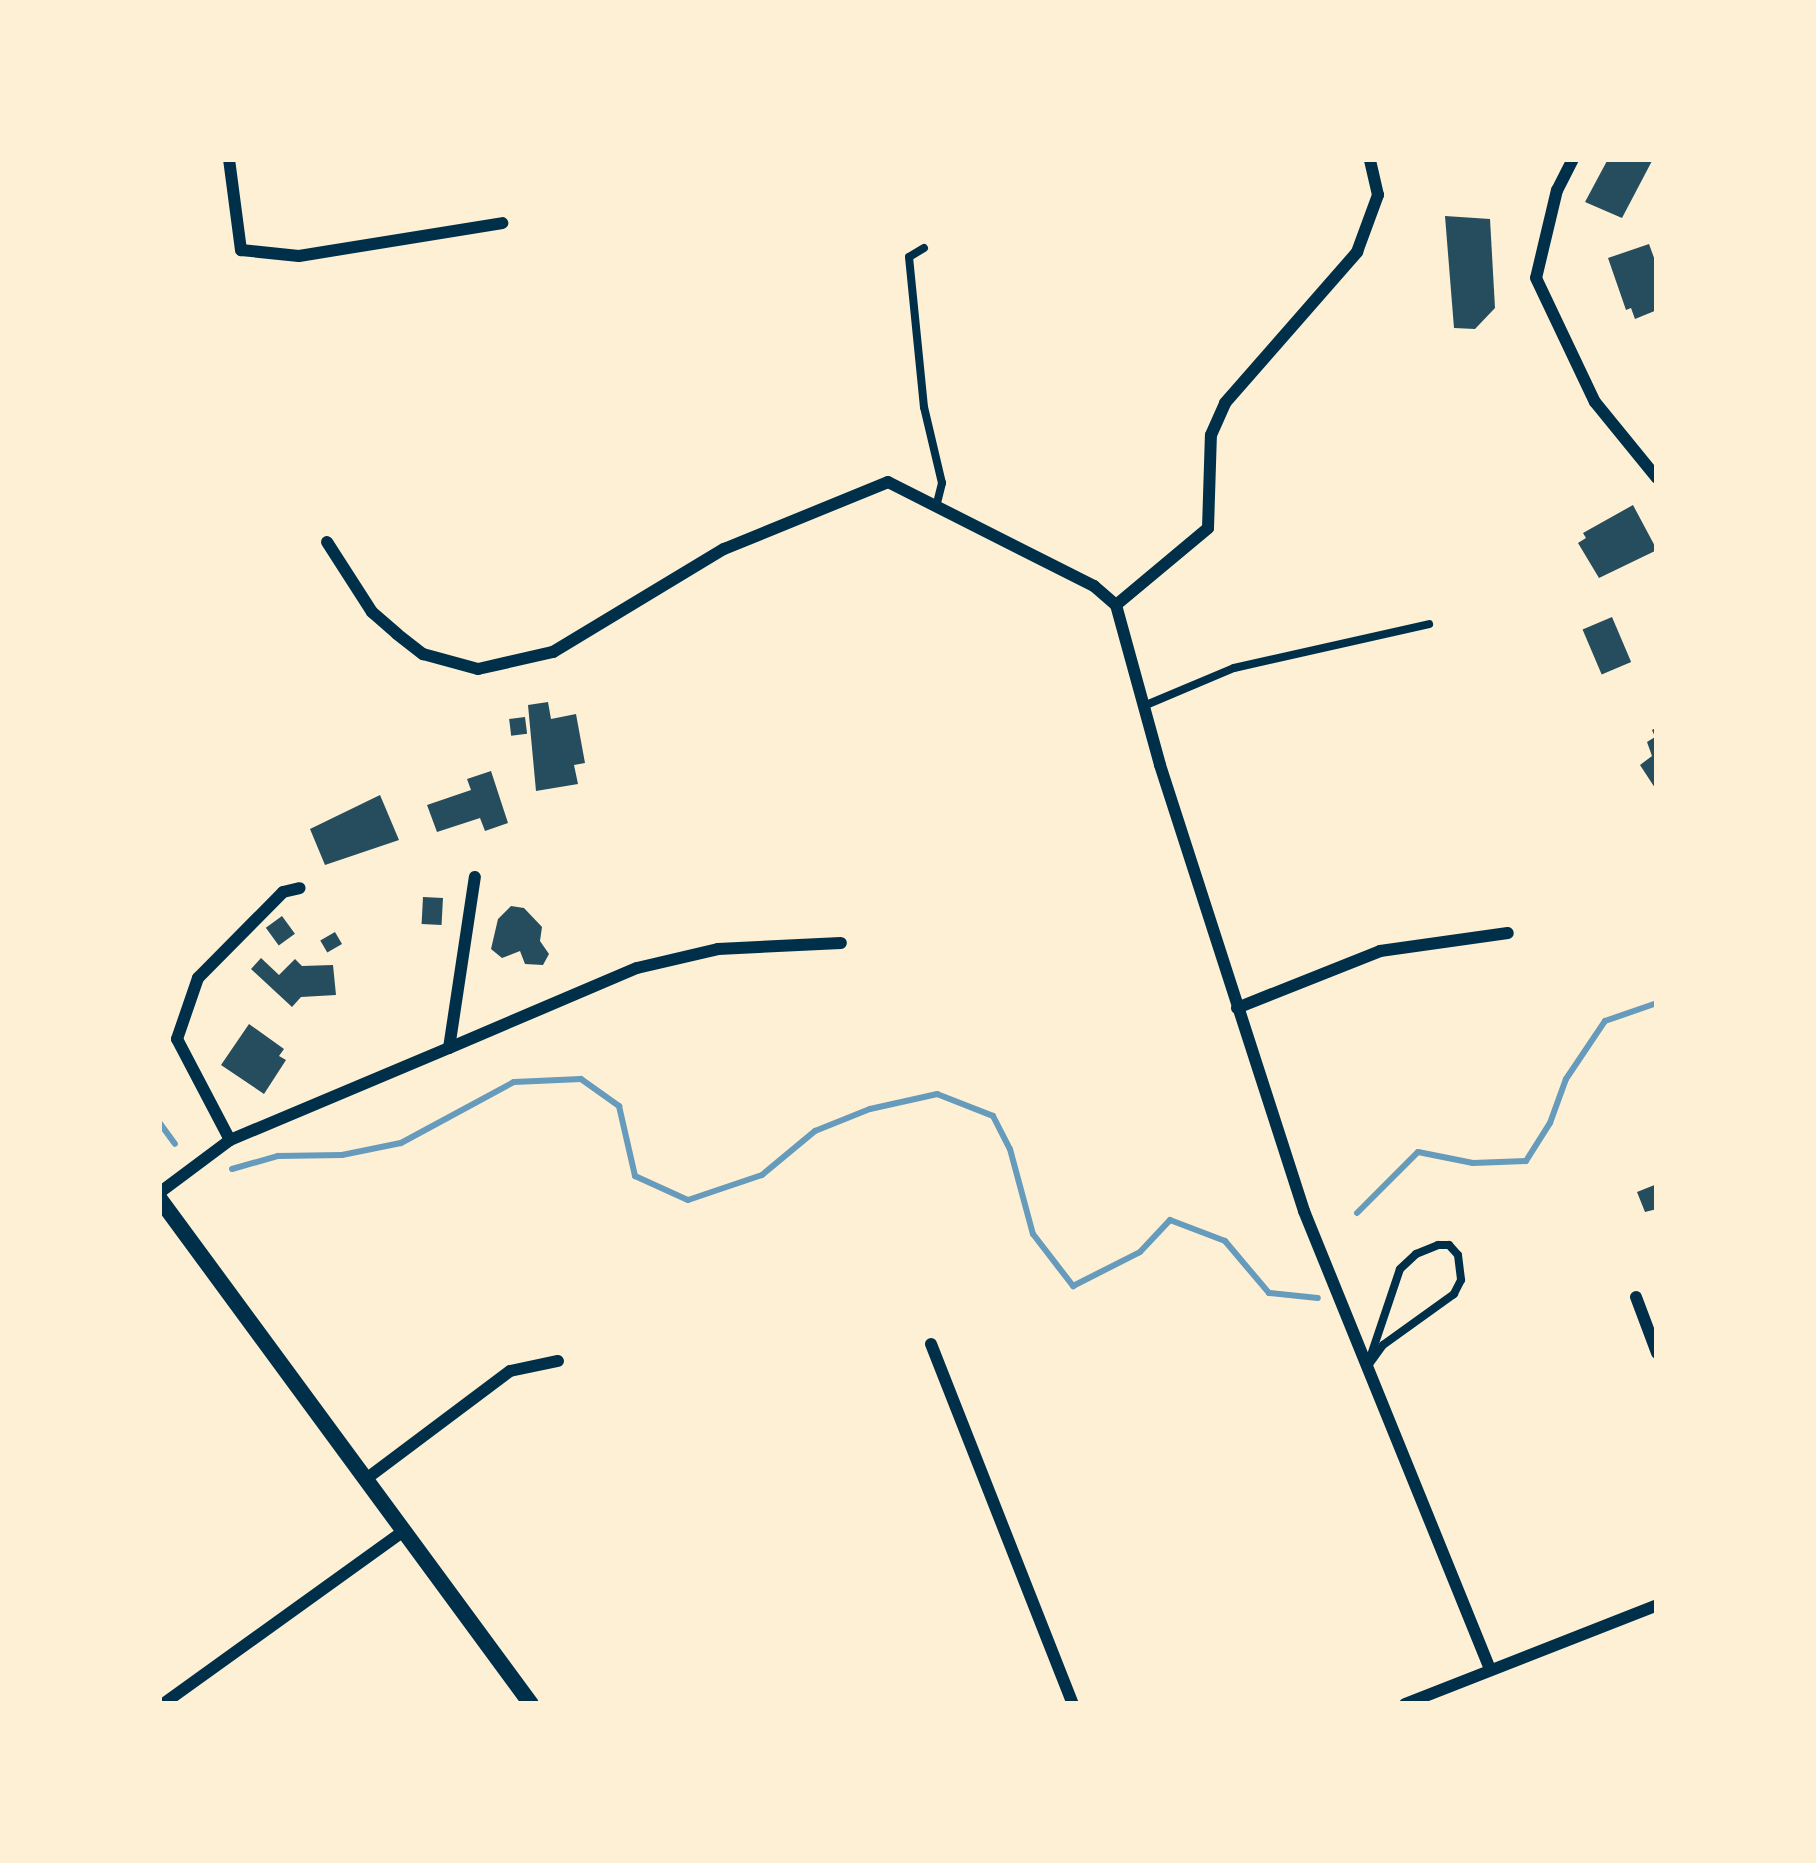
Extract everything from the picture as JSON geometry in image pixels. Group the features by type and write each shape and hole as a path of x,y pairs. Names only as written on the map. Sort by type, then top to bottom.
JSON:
{"street":[{"path":"230,159 241,250 298,256 502,223"},
{"path":"1115,605 1208,528 1210,435 1225,403 1358,252 1378,195 1370,159"},
{"path":"1573,159 1557,190 1537,278 1594,402 1657,478"},
{"path":"327,542 372,612 423,654 458,667 496,668 553,652 724,549 888,482 1094,586 1115,605 1304,1211 1490,1669"},
{"path":"449,1048 475,878"},
{"path":"230,1140 177,1040 198,978 283,892 300,889"},
{"path":"1237,1008 1380,951 1508,933"},
{"path":"531,1704 159,1195 230,1140 637,968 718,949 841,943"},
{"path":"1636,1297 1657,1353"},
{"path":"931,1344 1073,1704"},
{"path":"366,1479 510,1371 558,1361"},
{"path":"164,1704 404,1532"},
{"path":"1405,1704 1657,1605"}],"lane":[{"path":"924,248 909,257 924,407 942,483 936,507"},
{"path":"1146,705 1234,668 1429,624"},
{"path":"1450,1245 1461,1267 1454,1294 1383,1346 1367,1367 1400,1269 1416,1254 1450,1245"}],"building":[{"path":"1608,159 1653,159 1622,218 1585,202"},
{"path":"1445,216 1490,219 1495,308 1475,329 1454,328"},
{"path":"1649,244 1657,266 1657,310 1635,319 1631,308 1626,310 1608,258"},
{"path":"1633,505 1657,550 1599,578 1578,543 1586,538 1583,533"},
{"path":"1612,617 1631,662 1602,675 1583,630"},
{"path":"548,702 551,719 576,714 585,763 574,765 578,784 536,791 528,705"},
{"path":"525,717 527,734 511,736 509,719"},
{"path":"1657,727 1657,791 1640,765 1652,756 1647,742 1655,737 1652,730"},
{"path":"491,771 508,823 485,831 480,818 437,832 427,805 471,790 467,779"},
{"path":"380,795 399,840 325,865 310,829"},
{"path":"423,897 443,898 442,925 422,924"},
{"path":"511,906 524,908 542,927 540,941 549,954 543,965 525,964 520,951 502,958 491,949 498,919"},
{"path":"282,916 295,934 279,946 266,928"},
{"path":"335,932 342,944 327,953 320,941"},
{"path":"261,958 279,975 295,959 302,966 333,965 336,995 301,997 292,1007 251,969"},
{"path":"249,1024 284,1049 279,1056 286,1060 264,1094 221,1065"},
{"path":"1657,1184 1657,1209 1645,1212 1637,1192"}],"waterway":[{"path":"1357,1213 1418,1152 1473,1163 1526,1161 1550,1123 1566,1079 1605,1021 1657,1003"},
{"path":"232,1169 278,1156 342,1155 401,1143 514,1082 581,1079 619,1106 635,1176 688,1200 762,1175 815,1131 870,1109 937,1094 993,1116 1010,1149 1033,1234 1073,1286 1140,1252 1170,1220 1225,1241 1269,1293 1318,1298"},
{"path":"159,1122 175,1144"}]}
